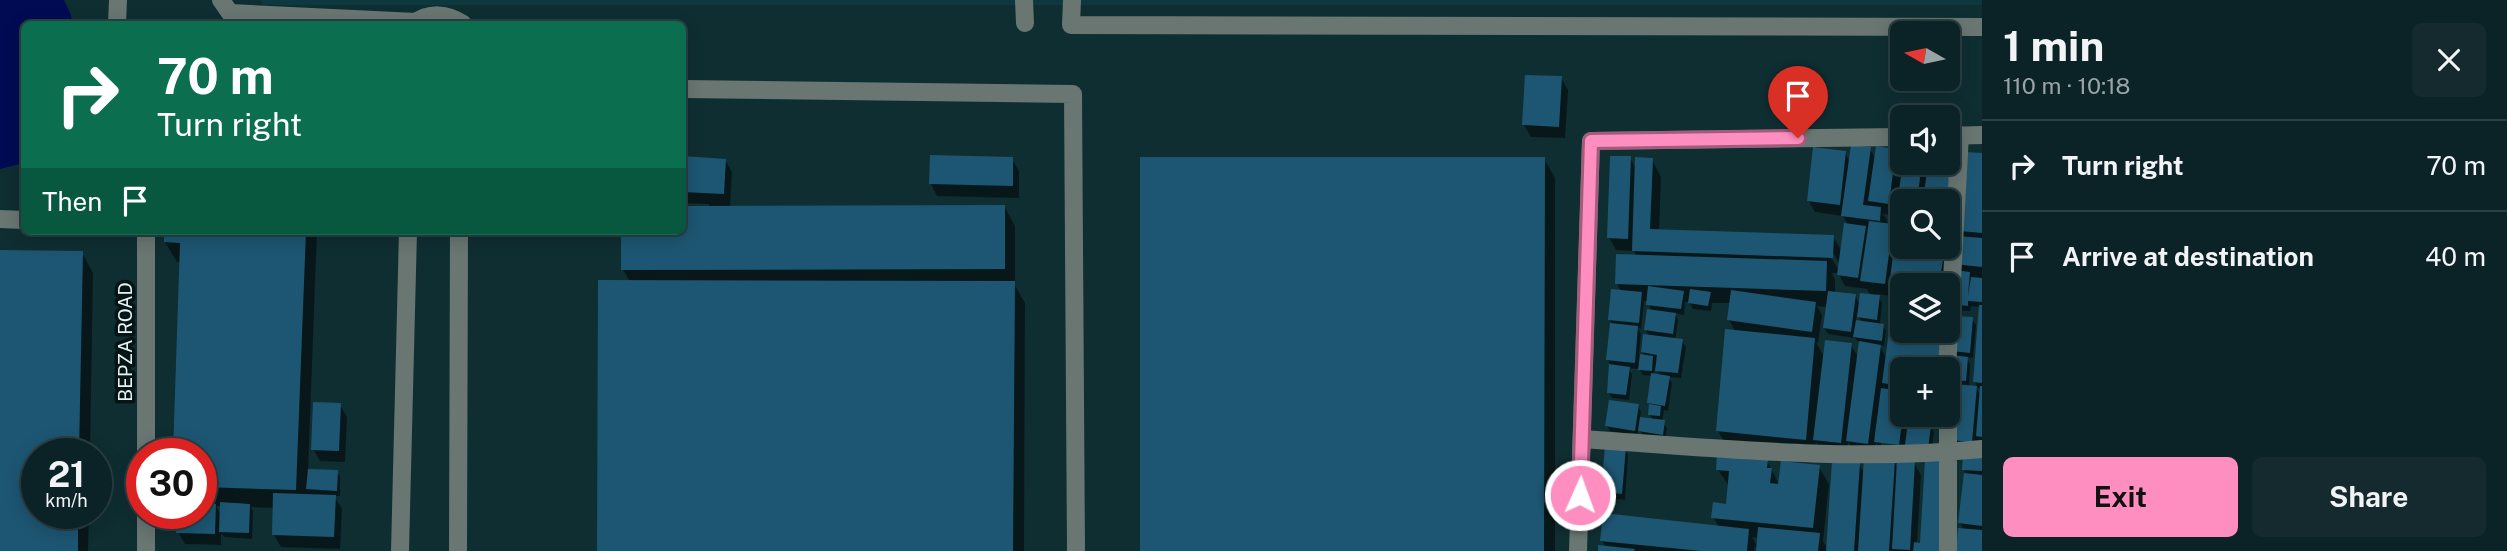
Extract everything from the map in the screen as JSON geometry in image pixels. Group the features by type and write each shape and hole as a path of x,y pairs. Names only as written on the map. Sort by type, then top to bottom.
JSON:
{"street":[{"path":"117,21 118,0"},
{"path":"221,0 230,13 377,21"},
{"path":"1024,0 1025,23"},
{"path":"1072,0 1072,25 1982,27"},
{"path":"419,21 435,15 457,21"},
{"path":"686,89 1073,94 1076,551"},
{"path":"1960,136 1982,135"},
{"path":"1578,551 1591,141 1890,137"},
{"path":"1947,357 1953,175"},
{"path":"0,219 21,220"},
{"name":"BEPZA ROAD","path":"146,235 146,438"},
{"path":"400,551 408,235"},
{"path":"458,551 459,235"},
{"path":"1948,427 1948,551"},
{"path":"1581,439 1808,454 1982,449"},
{"path":"146,529 146,551"}],"shaded area":[{"path":"0,0 64,0 72,21 21,21 21,164 0,169"},
{"path":"260,0 1982,0 1982,5 263,5"}],"building":[{"path":"1525,75 1562,76 1559,127 1522,125"},
{"path":"1851,145 1871,147 1863,205 1881,207 1880,221 1841,216"},
{"path":"1876,146 1890,148 1890,175 1893,175 1889,204 1868,201"},
{"path":"1813,147 1846,151 1840,205 1807,201"},
{"path":"1965,152 1982,153 1982,233 1960,231"},
{"path":"930,155 1013,157 1013,186 929,184"},
{"path":"686,156 726,159 724,194 686,192"},
{"path":"1610,156 1631,156 1628,239 1607,238"},
{"path":"1140,157 1545,157 1544,551 1140,551"},
{"path":"1635,157 1653,158 1650,229 1834,235 1833,258 1632,251"},
{"path":"1901,175 1920,175 1919,189 1899,189"},
{"path":"1926,175 1950,175 1948,189 1925,189"},
{"path":"1005,205 1005,269 621,270 621,235 686,235 686,206"},
{"path":"1869,221 1890,224 1885,284 1860,281"},
{"path":"1844,223 1866,226 1858,278 1837,275"},
{"path":"164,235 306,235 296,490 217,488 217,438 174,438 180,243 164,242"},
{"path":"1960,236 1982,238 1982,267 1954,264 1955,259 1960,259"},
{"path":"0,250 83,251 79,438 21,438 21,529 78,529 78,551 0,551"},
{"path":"1616,254 1827,261 1826,291 1615,284"},
{"path":"1893,259 1943,259 1941,273 1891,273"},
{"path":"1955,270 1970,272 1968,296 1971,277 1982,278 1982,302 1968,301 1968,306 1960,305 1960,273 1955,273"},
{"path":"598,280 1015,281 1013,551 597,551"},
{"path":"1648,286 1684,291 1681,309 1646,305"},
{"path":"1611,289 1642,292 1639,323 1608,320"},
{"path":"1690,289 1711,292 1708,306 1688,303"},
{"path":"1731,290 1816,302 1812,332 1727,320"},
{"path":"1828,291 1856,294 1851,332 1823,328"},
{"path":"1860,293 1880,295 1877,320 1857,317"},
{"path":"1979,305 1982,305 1982,383 1973,382"},
{"path":"1647,309 1676,313 1673,334 1644,330"},
{"path":"1960,316 1973,317 1970,353 1951,351 1952,343 1960,343"},
{"path":"1856,320 1884,324 1882,341 1853,337"},
{"path":"1610,323 1638,326 1635,363 1606,360"},
{"path":"1725,329 1815,338 1806,440 1716,431"},
{"path":"1889,331 1890,343 1940,343 1939,357 1890,357 1890,384 1882,383"},
{"path":"1643,334 1683,339 1678,373 1655,371 1657,355 1641,352"},
{"path":"1825,340 1852,343 1841,443 1813,440"},
{"path":"1859,341 1881,345 1868,444 1846,441"},
{"path":"1640,354 1653,356 1652,371 1638,370"},
{"path":"1952,355 1968,357 1966,381 1960,381 1960,357"},
{"path":"1609,364 1630,367 1626,395 1607,393"},
{"path":"1651,373 1670,376 1665,406 1647,403"},
{"path":"1960,385 1977,386 1972,442 1950,440 1951,427 1960,427"},
{"path":"1982,386 1982,437 1976,436"},
{"path":"1881,388 1890,389 1890,427 1901,427 1899,445 1874,442"},
{"path":"1609,400 1639,404 1635,431 1605,426"},
{"path":"313,402 341,403 339,451 311,450"},
{"path":"1649,404 1661,406 1660,416 1648,415"},
{"path":"1640,417 1665,420 1663,435 1638,431"},
{"path":"1907,427 1931,427 1928,449 1905,445"},
{"path":"1605,446 1626,447 1622,494 1601,492"},
{"path":"1963,453 1982,454 1982,471 1962,470"},
{"path":"1717,454 1768,459 1767,468 1772,468 1770,483 1778,484 1781,461 1820,465 1813,528 1711,518 1713,502 1726,504 1729,471 1716,470"},
{"path":"1864,458 1895,460 1889,551 1858,551"},
{"path":"1897,460 1915,461 1910,550 1892,549"},
{"path":"1925,460 1946,461 1941,551 1913,551 1914,542 1920,543"},
{"path":"1832,461 1860,463 1854,551 1826,551"},
{"path":"308,469 338,470 337,491 306,489"},
{"path":"1964,473 1982,475 1982,526 1958,523"},
{"path":"273,493 336,495 334,537 272,535"},
{"path":"220,502 250,504 249,533 219,532"},
{"path":"1603,513 1749,529 1747,551 1701,551 1600,541"},
{"path":"1758,527 1820,533 1818,551 1756,551"},
{"path":"1958,528 1982,530 1982,551 1956,551"},
{"path":"176,529 215,529 215,534 176,533"},
{"path":"1598,545 1635,549 1598,551"}],"route":[{"path":"1580,495 1591,141 1798,138"}]}
